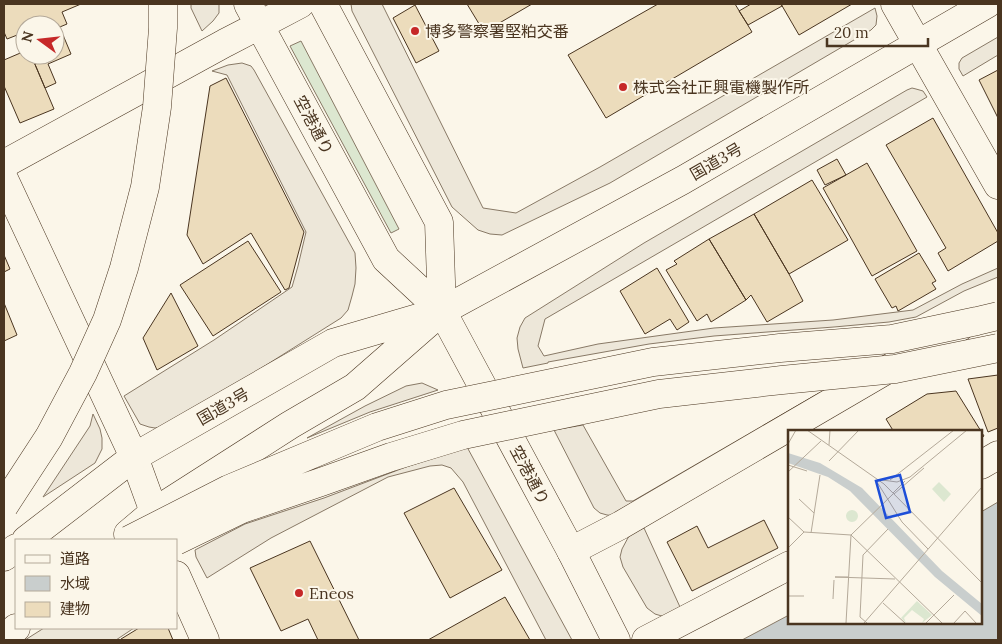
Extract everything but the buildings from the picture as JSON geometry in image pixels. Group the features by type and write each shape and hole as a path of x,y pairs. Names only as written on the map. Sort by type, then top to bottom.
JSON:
{"main road":[{"path":"4,498 42,437 78,372 101,318 119,265 139,186 152,107 157,4"},
{"path":"4,506 49,437 83,373 107,320 121,276 149,160 157,107 163,4"},
{"path":"4,164 225,42 254,14 300,4"},
{"name":"空港通り","path":"323,4 439,222 442,311"},
{"path":"896,4 998,185"},
{"name":"国道3号","path":"27,539 134,457 333,343 442,311 691,175 987,4"},
{"name":"空港通り","path":"254,14 386,259 442,311 571,551 616,640"},
{"path":"4,179 134,457 164,539"},
{"path":"571,551 621,525 998,304"},
{"name":"国道3号","path":"122,539 154,512 290,425 355,387 442,311"},
{"path":"131,539 229,489 377,427 446,406 652,362 780,348 892,339 998,316"},
{"path":"178,540 242,509 391,456 464,436 659,394 895,369 998,348"},
{"path":"982,463 998,455"},
{"path":"4,557 15,549"},
{"path":"646,640 788,565"},
{"path":"178,580 204,640"},
{"path":"4,619 15,611"},
{"path":"4,636 15,629"}],"green space":[{"path":"301,41 399,229 391,233 290,46"}],"shaded area":[{"path":"191,4 219,4 219,13 202,31 191,8"},
{"path":"351,4 382,4 483,208 516,213 600,167 875,8 877,16 876,25 871,30 610,183 502,235 478,230 452,207 352,11"},
{"path":"998,37 998,55 963,76 959,69 959,63 962,58"},
{"path":"242,63 251,66 254,70 355,253 355,284 352,296 348,310 341,318 252,374 161,427 149,427 140,424 124,396 214,340 292,287 298,266 306,232 227,75 212,71 228,65"},
{"path":"912,88 923,91 927,97 545,319 538,346 544,356 598,344 714,328 833,320 913,310 962,284 998,268 998,277 964,291 916,317 889,322 714,336 649,344 523,368 517,338 525,318 644,243"},
{"path":"422,383 438,390 370,412 307,438 406,386"},
{"path":"826,392 617,516 600,513 594,508 554,430 583,425 626,501 633,501 819,393"},
{"path":"93,414 102,438 102,449 95,463 43,497 90,426"},
{"path":"467,447 572,640 546,640 463,482 451,468 442,465 430,466 388,477 271,538 207,578 196,557 195,550 245,524"},
{"path":"644,528 680,607 665,617 655,614 647,608 623,567 620,557 630,534"},
{"path":"42,629 132,629 116,640 25,640"}],"water":[{"path":"998,502 998,640 742,640 788,616 788,624 982,624 982,511"}],"place":[{"name":"博多警察署堅粕交番","path":"415,31"},
{"name":"株式会社正興電機製作所","path":"623,87"},
{"name":"Eneos","path":"299,593"}]}
